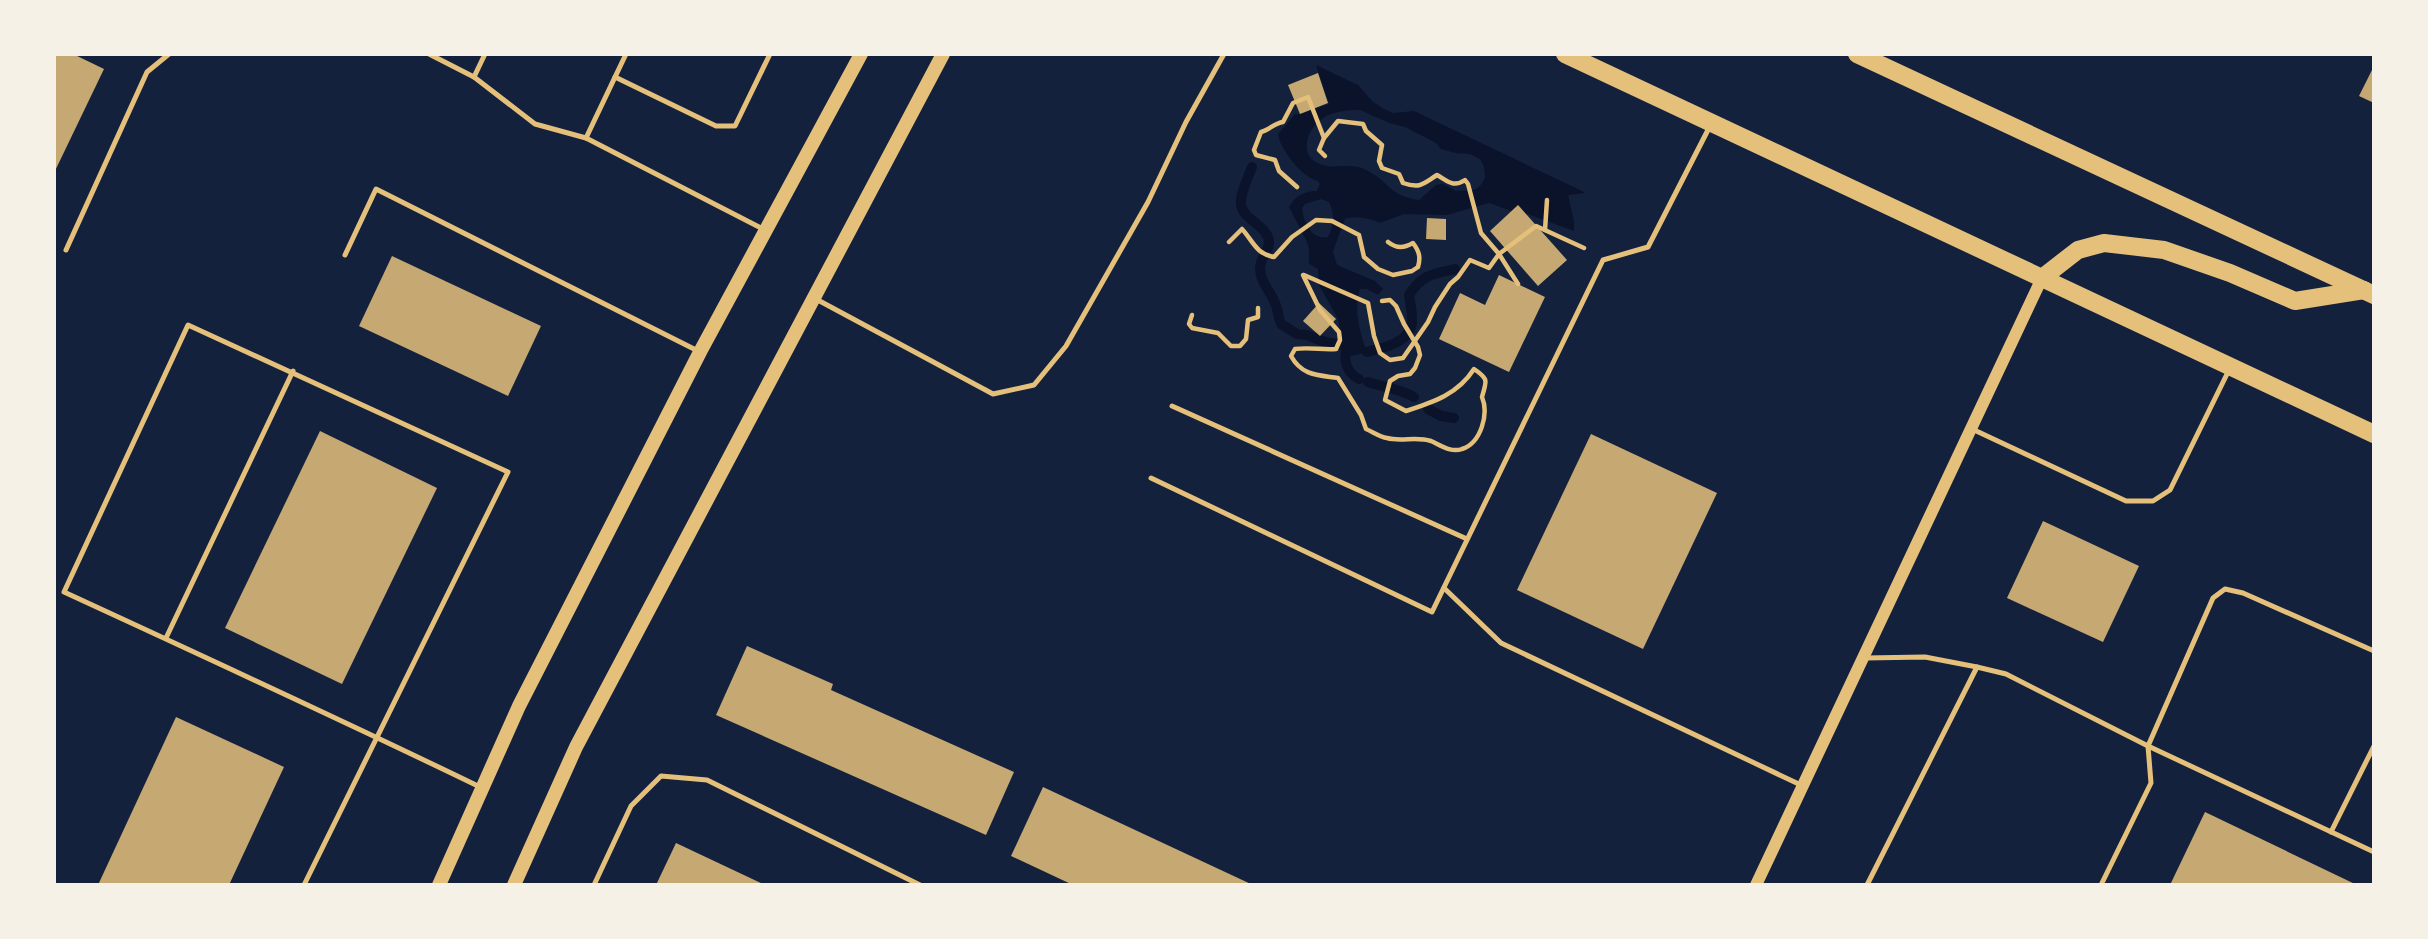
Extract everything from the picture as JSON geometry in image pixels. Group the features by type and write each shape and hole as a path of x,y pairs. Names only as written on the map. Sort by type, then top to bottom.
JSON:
{"main road":[{"path":"439,885 519,706 700,352 861,54"},
{"path":"514,885 576,747 943,54"},
{"path":"1565,54 2374,435"},
{"path":"1857,54 2369,292"},
{"path":"2042,278 2078,250 2104,243 2164,250 2230,273 2295,301 2369,292"}],"street":[{"path":"1756,885 2042,278"}],"lane":[{"path":"66,250 147,72 169,54"},
{"path":"429,54 474,77 535,124 586,138 766,230"},
{"path":"474,77 485,54"},
{"path":"586,138 626,54"},
{"path":"615,76 716,126 735,126 770,54"},
{"path":"813,298 993,394 1034,385 1066,346 1148,202 1186,122 1224,54"},
{"path":"1151,478 1432,612 1603,260 1648,247 1711,123"},
{"path":"345,256 376,188 700,352"},
{"path":"304,885 377,737 508,472 188,325 64,592 166,638 377,737 483,788"},
{"path":"1971,429 2126,501 2153,501 2170,490 2230,367"},
{"path":"166,638 293,371"},
{"path":"1172,405 1467,539"},
{"path":"1444,588 1501,643 1803,786"},
{"path":"2101,885 2151,783 2148,746 2213,598 2225,589 2243,593 2374,651"},
{"path":"1863,658 1925,657 2006,674 2148,746 2374,852"},
{"path":"1867,885 1977,667"},
{"path":"2332,832 2374,746"},
{"path":"594,885 631,806 661,776 707,780 920,885"}],"path":[{"path":"1297,187 1282,174 1275,160 1256,155 1254,150 1261,132 1267,131 1273,124 1283,122 1293,103 1308,97 1324,138"},
{"path":"1325,156 1320,154 1319,150 1324,138 1338,121 1363,124 1366,125 1366,131 1382,145 1379,161 1382,168 1399,174 1403,183 1423,187 1437,175 1451,184 1465,180 1481,233 1499,254 1518,284"},
{"path":"1545,230 1547,200"},
{"path":"1229,242 1242,229 1264,255 1274,257 1311,222 1332,221 1359,235 1364,257 1378,269 1393,275 1418,267 1419,251 1413,243 1398,248 1388,242"},
{"path":"1382,301 1390,300 1396,306 1404,324 1418,347 1420,355 1410,374 1398,376 1389,385 1385,400 1401,406 1406,411 1432,403 1448,394 1465,382 1474,369 1485,379 1487,385 1482,397 1485,404 1482,426 1474,441 1461,450 1448,449 1420,439 1388,439 1366,429 1361,415 1338,378 1307,373 1291,356 1296,349 1336,349 1339,340 1339,332 1320,310 1303,275 1368,303 1380,353 1390,360 1397,360 1408,353 1428,322 1442,295 1470,260 1489,268 1499,254 1536,226 1584,248"},
{"path":"1192,315 1189,324 1192,328 1218,333 1231,346 1240,346 1246,339 1248,320 1258,317 1258,308"}],"water":[{"path":"1316,65 1358,85 1373,102 1384,109 1393,113 1414,111 1582,191 1585,193 1568,195 1574,231 1525,213 1519,205 1511,211 1489,203 1447,215 1404,214 1380,223 1358,217 1345,219 1333,251 1337,265 1375,281 1383,289 1378,295 1367,289 1360,289 1357,313 1367,352 1352,356 1349,346 1342,340 1338,319 1319,285 1318,269 1309,264 1309,248 1289,207 1300,195 1317,191 1320,184 1293,162 1278,134 1295,114 1329,104","holes":["1360,110 1405,127 1436,143 1441,149 1470,154 1480,159 1485,178 1474,190 1456,191 1443,184 1436,185 1419,200 1401,195 1364,169 1322,165 1311,158 1308,140 1318,122 1336,112","1321,199 1329,202 1333,215 1328,237 1313,233 1303,214 1302,208 1305,204"]}],"building":[{"path":"54,54 73,54 104,69 54,173"},
{"path":"2374,66 2374,103 2359,96"},
{"path":"1318,73 1328,103 1300,114 1288,85"},
{"path":"1518,205 1567,260 1538,286 1490,231"},
{"path":"1427,218 1446,219 1446,240 1426,239"},
{"path":"392,256 541,326 508,396 359,326"},
{"path":"1499,275 1545,297 1509,372 1439,339 1460,293 1485,305"},
{"path":"1319,303 1336,319 1320,336 1303,321"},
{"path":"320,431 437,488 342,684 225,628"},
{"path":"1591,434 1717,493 1643,649 1517,590"},
{"path":"2043,521 2139,566 2103,642 2007,598"},
{"path":"747,646 833,684 831,690 1014,772 986,835 716,715"},
{"path":"176,717 284,767 229,885 98,885"},
{"path":"1043,787 1253,885 1073,885 1011,856"},
{"path":"2205,812 2357,885 2170,885"},
{"path":"676,843 765,885 656,885"}],"waterway":[{"path":"1252,167 1243,190 1242,210 1268,237 1269,246 1261,261 1260,273 1276,305 1281,324 1297,334 1349,346 1346,365 1359,379"},
{"path":"1367,352 1394,344 1410,330 1412,313 1409,295 1418,283 1434,274 1455,269"},
{"path":"1368,382 1414,397"},
{"path":"1428,409 1441,416 1454,418"}]}
